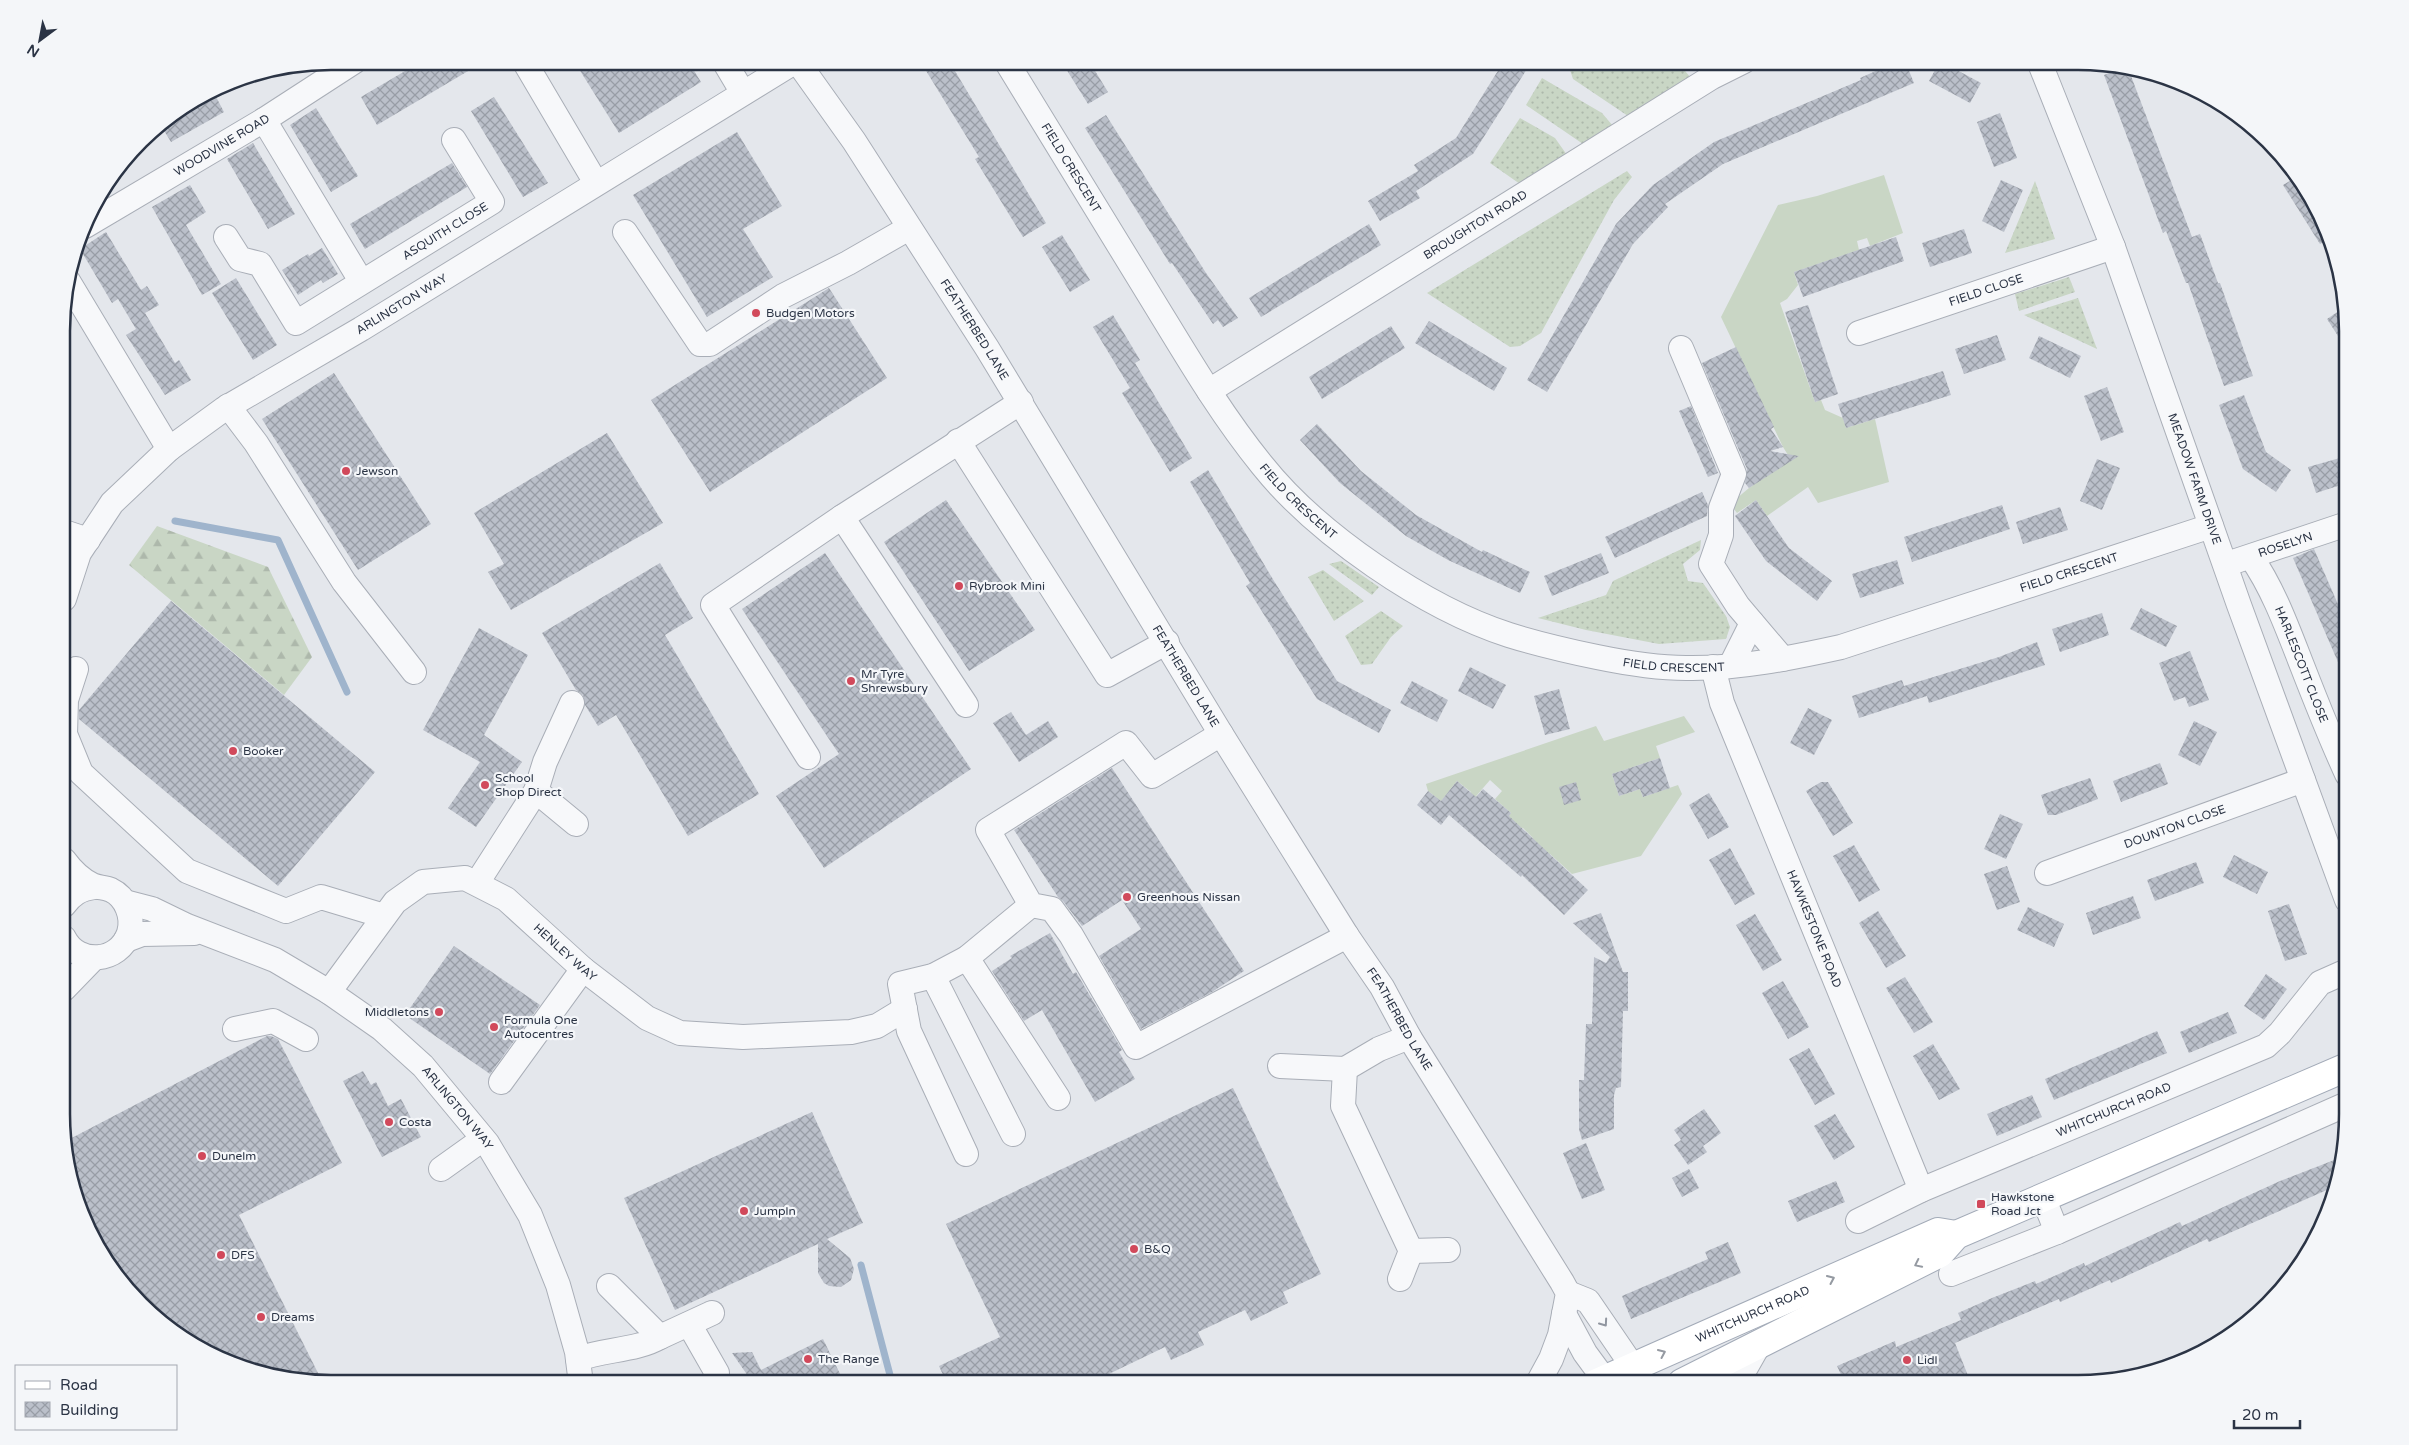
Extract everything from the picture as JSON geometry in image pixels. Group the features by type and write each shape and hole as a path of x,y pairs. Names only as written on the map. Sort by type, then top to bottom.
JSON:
{"main road":[{"name":"WHITCHURCH ROAD","path":"1698,1375 1940,1253 1956,1235 2339,1070"},
{"name":"WHITCHURCH ROAD","path":"1639,1375 1938,1232 1956,1235"}],"street":[{"name":"WOODVINE ROAD","path":"96,218 264,120 341,70"},
{"path":"529,70 596,183"},
{"path":"729,70 743,93"},
{"name":"ARLINGTON WAY","path":"70,581 79,553 112,503 169,449 228,406 361,329 782,70"},
{"name":"FEATHERBED LANE","path":"803,70 854,141 1021,402 1221,734 1347,936 1382,987 1409,1037 1566,1303 1585,1353 1599,1375"},
{"name":"FIELD CRESCENT","path":"1012,70 1209,392 1262,466 1304,509 1369,562 1434,601 1473,621 1510,636 1567,651 1662,667 1722,666 1783,659 1841,647 2211,526"},
{"name":"BROUGHTON ROAD","path":"1209,392 1726,70"},
{"name":"MEADOW FARM DRIVE","path":"2043,70 2113,247 2211,526 2339,879"},
{"path":"264,120 361,281"},
{"name":"ASQUITH CLOSE","path":"226,237 240,259 260,264 296,322 492,202 454,140"},
{"path":"625,232 700,344 710,344 783,296 848,263 909,228"},
{"name":"FIELD CLOSE","path":"1859,333 2113,247"},
{"path":"73,290 169,449"},
{"path":"1680,348 1734,474 1721,508 1721,535 1711,564 1738,606 1783,659"},
{"path":"808,757 713,605 842,517 1021,402"},
{"path":"228,406 256,442 344,582 414,672"},
{"path":"958,441 1107,675 1166,642"},
{"path":"842,517 966,705"},
{"name":"ROSELYN","path":"2225,565 2339,527"},
{"path":"70,534 88,540"},
{"name":"HARLESCOTT CLOSE","path":"2251,557 2263,574 2288,627 2339,756"},
{"path":"1722,666 1752,623"},
{"name":"HAWKESTONE ROAD","path":"1722,666 1722,703 1921,1190"},
{"path":"70,688 76,669"},
{"path":"477,883 536,791 545,762 572,703"},
{"path":"1221,734 1152,776 1126,742 988,830 1032,905 1052,909 1071,935 1136,1047 1347,936"},
{"path":"70,746 81,773 187,871 286,911 321,897 384,916"},
{"name":"DOUNTON CLOSE","path":"2047,873 2302,780"},
{"path":"536,791 576,824"},
{"name":"ARLINGTON WAY","path":"70,869 73,873 94,886 111,890 124,902 152,910 275,960 329,992 382,1030 423,1066 484,1139 530,1215 558,1285 578,1359 580,1375"},
{"name":"HENLEY WAY","path":"329,992 395,902 423,882 465,878 506,899 583,969 647,1018 680,1034 743,1037 851,1032 876,1026 905,1009"},
{"path":"70,897 81,889 94,886"},
{"path":"124,902 131,921 126,940"},
{"path":"966,1154 909,1031 900,984 933,976 967,958 1032,905"},
{"name":"ARLINGTON WAY","path":"70,983 94,958 107,956 118,950 126,940 142,934 208,934"},
{"path":"70,950 94,958"},
{"path":"967,958 1058,1098"},
{"path":"502,1082 583,969"},
{"name":"WHITCHURCH ROAD","path":"1858,1221 1921,1190 2266,1046 2280,1033 2320,983 2339,975"},
{"path":"933,976 1013,1134"},
{"path":"235,1029 273,1021 306,1039"},
{"path":"1280,1066 1345,1070 1379,1049 1409,1037"},
{"path":"1345,1070 1343,1106 1411,1251 1400,1279"},
{"path":"1951,1274 2058,1232 2339,1108"},
{"path":"441,1170 484,1139"},
{"path":"2042,1197 2058,1232"},
{"path":"1411,1251 1448,1250"},
{"path":"609,1286 657,1345"},
{"path":"1542,1375 1556,1347 1566,1303 1588,1301 1639,1375"},
{"path":"578,1359 591,1354 657,1345 689,1324 712,1313"},
{"path":"689,1324 717,1373"},
{"path":"1742,1375 1758,1346"}],"green space":[{"path":"1570,70 1684,70 1691,78 1628,116 1573,79"},
{"path":"1542,78 1602,113 1613,126 1586,146 1526,105"},
{"path":"1520,118 1555,138 1567,155 1520,184 1490,163"},
{"path":"1627,171 1632,177 1614,200 1541,333 1520,346 1510,347 1427,293"},
{"path":"1884,175 1903,233 1870,246 1867,238 1857,241 1859,250 1794,272 1798,285 1787,299 1780,303 1815,402 1821,400 1825,410 1843,418 1846,428 1875,419 1889,482 1818,503 1808,487 1767,516 1756,500 1737,513 1730,504 1749,488 1791,460 1721,317 1778,205 1817,196"},
{"path":"2035,181 2055,239 2005,253"},
{"path":"2069,277 2075,292 2019,311 2015,294"},
{"path":"2078,298 2097,349 2024,315"},
{"path":"157,526 268,567 312,657 284,695 129,565"},
{"path":"1701,540 1700,550 1683,564 1688,581 1703,583 1726,616 1730,627 1726,639 1659,644 1586,630 1538,618 1606,595 1613,581"},
{"path":"1341,561 1379,587 1372,595 1329,564"},
{"path":"1323,570 1364,601 1334,621 1308,577"},
{"path":"1381,611 1403,626 1391,637 1372,664 1361,665 1345,636"},
{"path":"1684,716 1695,732 1656,746 1660,758 1612,774 1619,796 1640,789 1643,797 1678,785 1682,794 1641,856 1572,874 1550,854 1539,863 1523,849 1533,838 1523,828 1500,825 1511,813 1495,799 1502,791 1490,780 1471,802 1467,798 1471,792 1457,781 1441,801 1428,791 1426,784 1596,726 1604,741"}],"building":[{"path":"407,70 470,70 377,125 361,97"},
{"path":"580,70 694,70 701,82 619,133"},
{"path":"926,70 954,70 1046,223 1023,237 975,159 979,157"},
{"path":"1067,70 1095,70 1108,92 1088,104"},
{"path":"1498,70 1526,70 1473,154 1416,191 1420,198 1380,221 1368,201 1418,171 1414,165 1456,138"},
{"path":"1878,70 1909,70 1914,83 1723,164 1665,204 1668,207 1633,244 1547,392 1527,380 1616,224 1653,185 1714,142 1861,80 1860,78"},
{"path":"1935,70 1957,70 1981,83 1970,103 1929,81"},
{"path":"2112,72 2131,75 2192,237 2200,234 2218,283 2220,283 2253,376 2224,386 2188,283 2186,283 2166,231 2163,233 2104,75"},
{"path":"216,97 224,112 171,142 164,131 186,114"},
{"path":"494,97 548,183 523,197 471,111"},
{"path":"316,108 358,176 331,192 290,125"},
{"path":"2000,113 2017,158 1994,167 1977,122"},
{"path":"1106,115 1206,273 1238,318 1223,327 1218,320 1213,324 1172,263 1170,264 1085,128"},
{"path":"737,132 782,206 743,229 773,277 707,317 633,195"},
{"path":"253,143 295,214 268,229 227,159"},
{"path":"452,163 467,187 365,249 350,224"},
{"path":"2001,180 2023,190 2004,232 1982,221"},
{"path":"2291,180 2295,186 2312,216 2323,242 2320,244 2283,185"},
{"path":"190,185 206,212 186,225 221,284 202,295 152,207"},
{"path":"1369,224 1381,245 1261,317 1249,298"},
{"path":"1964,229 1972,253 1930,267 1922,243"},
{"path":"106,232 141,290 147,286 159,305 145,313 175,363 179,360 191,380 165,395 126,335 136,329 118,299 112,303 82,253 84,246"},
{"path":"1062,235 1090,280 1070,292 1042,247"},
{"path":"1896,237 1904,261 1803,297 1794,272"},
{"path":"322,248 338,274 323,283 321,280 298,295 282,270"},
{"path":"236,278 277,345 253,360 212,293"},
{"path":"829,288 887,378 710,492 651,400"},
{"path":"1808,305 1838,394 1815,402 1785,312"},
{"path":"2338,312 2339,338 2327,319"},
{"path":"1113,315 1140,360 1135,363 1192,458 1170,472 1122,393 1130,388 1093,327"},
{"path":"1429,321 1507,368 1494,391 1415,343"},
{"path":"1391,326 1405,348 1322,399 1309,377"},
{"path":"1997,335 2006,360 1964,374 1955,349"},
{"path":"2039,336 2081,356 2070,378 2029,358"},
{"path":"1736,347 1774,427 1771,429 1783,447 1770,451 1799,456 1749,488 1745,483 1747,469 1702,363"},
{"path":"1943,371 1951,395 1846,428 1838,404"},
{"name":"Jewson","path":"334,373 431,524 358,570 262,419"},
{"path":"2107,387 2124,432 2101,441 2084,396"},
{"path":"2244,395 2266,452 2291,470 2276,492 2243,469 2219,405"},
{"path":"1691,406 1718,473 1708,477 1679,411"},
{"path":"1317,424 1361,471 1416,515 1482,552 1483,550 1530,572 1520,593 1448,560 1406,536 1340,483 1300,440"},
{"path":"607,433 663,523 511,610 488,572 504,564 474,513"},
{"path":"2339,458 2339,486 2316,493 2308,467"},
{"path":"2097,459 2120,468 2102,510 2080,501"},
{"path":"1208,470 1274,581 1337,681 1391,710 1379,733 1317,699 1246,586 1250,583 1190,482"},
{"path":"1702,492 1708,505 1707,516 1615,558 1605,537"},
{"name":"Rybrook Mini","path":"946,500 1035,630 969,671 884,542"},
{"path":"1756,500 1789,548 1832,581 1817,601 1766,561 1735,516"},
{"path":"2002,505 2010,529 1912,562 1904,537"},
{"path":"2060,507 2068,530 2023,544 2016,522"},
{"path":"2314,549 2339,607 2339,664 2293,558"},
{"name":"Mr Tyre Shrewsbury","path":"825,553 971,769 824,868 776,796 839,754 742,609"},
{"path":"1601,553 1609,573 1552,596 1544,576"},
{"path":"1897,560 1904,584 1860,598 1852,574"},
{"path":"660,563 693,618 665,635 759,794 688,836 616,715 598,726 585,705 583,695 576,690 542,633"},
{"name":"Booker","path":"171,601 375,772 278,886 79,719 79,710"},
{"path":"2141,608 2177,626 2166,647 2130,629"},
{"path":"2102,613 2109,635 2060,652 2052,629"},
{"path":"479,628 528,655 484,735 522,762 476,827 448,808 480,762 423,730"},
{"path":"2037,642 2045,665 1929,703 1927,696 1859,718 1852,696 1902,680 1904,686 1999,657"},
{"path":"2190,651 2209,700 2189,707 2185,697 2174,701 2159,663"},
{"path":"1470,667 1506,685 1493,709 1458,691"},
{"path":"1412,681 1448,700 1437,722 1400,703"},
{"path":"1559,689 1570,729 1545,735 1534,696"},
{"path":"1808,708 1832,720 1814,755 1790,743"},
{"path":"1011,712 1026,735 1048,721 1058,737 1019,762 993,723"},
{"path":"2194,721 2217,732 2200,766 2178,755"},
{"path":"1660,758 1670,788 1643,797 1640,789 1619,796 1612,774"},
{"path":"2160,763 2168,784 2121,802 2113,781"},
{"name":"Greenhous Nissan","path":"1112,768 1244,971 1212,992 1141,1029 1099,956 1141,929 1122,900 1082,926 1058,897 1014,830"},
{"path":"2090,778 2098,799 2056,815 2048,815 2041,795"},
{"path":"1457,781 1476,797 1483,789 1511,813 1509,816 1588,890 1564,915 1522,875 1521,877 1449,815 1441,825 1417,805 1428,791 1441,801"},
{"path":"1576,782 1581,800 1564,805 1559,787"},
{"path":"1821,782 1828,782 1853,823 1833,836 1806,791"},
{"path":"1709,793 1729,827 1708,839 1689,805"},
{"path":"2000,814 2023,824 2006,859 1984,849"},
{"path":"1854,845 1880,890 1859,902 1833,856"},
{"path":"1730,848 1755,894 1735,905 1709,860"},
{"path":"2234,855 2268,872 2257,894 2223,877"},
{"path":"2196,862 2204,883 2155,901 2147,880"},
{"path":"2007,866 2020,902 1997,910 1984,874"},
{"path":"2133,896 2141,918 2093,935 2086,913"},
{"path":"2289,904 2307,954 2285,961 2268,911"},
{"path":"2028,907 2064,924 2054,947 2017,930"},
{"path":"1878,911 1906,956 1886,968 1859,923"},
{"path":"1601,913 1623,972 1628,972 1628,1011 1623,1011 1621,1087 1616,1088 1614,1095 1614,1129 1582,1140 1579,1129 1579,1080 1584,1080 1586,1024 1592,1024 1594,957 1606,963 1610,957 1573,923"},
{"path":"1755,914 1782,960 1763,971 1736,925"},
{"path":"1050,933 1073,974 1076,972 1122,1050 1119,1052 1135,1079 1095,1102 1042,1010 1024,1021 992,971 1012,958 1010,956"},
{"name":"Formula One Autocentres","path":"454,946 540,1005 490,1074 405,1015"},
{"path":"2266,974 2287,989 2264,1020 2244,1006"},
{"path":"1905,977 1933,1022 1914,1033 1886,988"},
{"path":"1783,981 1809,1027 1788,1039 1762,993"},
{"path":"2228,1012 2237,1033 2189,1053 2180,1032"},
{"path":"2157,1031 2167,1053 2054,1100 2045,1079"},
{"name":"Dunelm","path":"267,1036 278,1039 342,1163 239,1215 319,1374 280,1370 231,1355 186,1331 146,1299 114,1259 90,1214 79,1182 71,1138"},
{"path":"1933,1044 1960,1089 1939,1100 1913,1056"},
{"path":"1809,1048 1835,1094 1815,1105 1789,1059"},
{"name":"Costa","path":"363,1071 371,1085 376,1082 388,1106 401,1099 421,1137 382,1157 343,1081"},
{"name":"B&Q","path":"1233,1088 1321,1274 1283,1292 1288,1303 1251,1321 1245,1310 1198,1332 1204,1345 1171,1360 1165,1347 1107,1375 943,1375 939,1366 1000,1337 946,1224"},
{"path":"2032,1095 2042,1117 1997,1136 1987,1114"},
{"path":"1704,1109 1721,1133 1703,1146 1707,1152 1688,1165 1674,1145 1681,1140 1674,1130"},
{"name":"JumpIn","path":"812,1112 863,1223 827,1239 850,1258 854,1269 851,1280 841,1287 829,1286 824,1283 818,1273 818,1244 675,1310 624,1198"},
{"path":"1835,1114 1855,1147 1834,1160 1814,1126"},
{"path":"1586,1143 1605,1190 1582,1199 1563,1153"},
{"path":"2335,1160 2328,1190 2209,1242 2207,1239 2111,1283 2110,1280 2060,1302 2059,1299 1955,1343 1968,1375 1841,1375 1837,1366 1895,1341 1896,1347 1961,1320 1958,1313 1992,1298 2035,1281 2036,1284 2084,1263 2085,1266 2180,1222 2182,1226 2280,1181"},
{"path":"1689,1169 1699,1188 1682,1197 1672,1178"},
{"path":"1836,1181 1845,1202 1797,1222 1788,1201"},
{"path":"1728,1242 1741,1273 1631,1319 1622,1296 1708,1259 1705,1252"},
{"name":"The Range","path":"823,1339 841,1375 747,1375 732,1353 752,1352 761,1370"}],"waterway":[{"path":"175,521 278,540 347,692"},
{"path":"861,1265 890,1375"}],"place":[{"name":"Budgen Motors","path":"756,313"},
{"name":"Jewson","path":"346,471"},
{"name":"Rybrook Mini","path":"959,586"},
{"name":"Mr Tyre Shrewsbury","path":"851,681"},
{"name":"Booker","path":"233,751"},
{"name":"School Shop Direct","path":"485,785"},
{"name":"Greenhous Nissan","path":"1127,897"},
{"name":"Middletons","path":"439,1012"},
{"name":"Formula One Autocentres","path":"494,1027"},
{"name":"Costa","path":"389,1122"},
{"name":"Dunelm","path":"202,1156"},
{"name":"Hawkstone Road Jct","path":"1981,1204"},
{"name":"JumpIn","path":"744,1211"},
{"name":"B&Q","path":"1134,1249"},
{"name":"DFS","path":"221,1255"},
{"name":"Dreams","path":"261,1317"},
{"name":"The Range","path":"808,1359"},
{"name":"Lidl","path":"1907,1360"}]}
